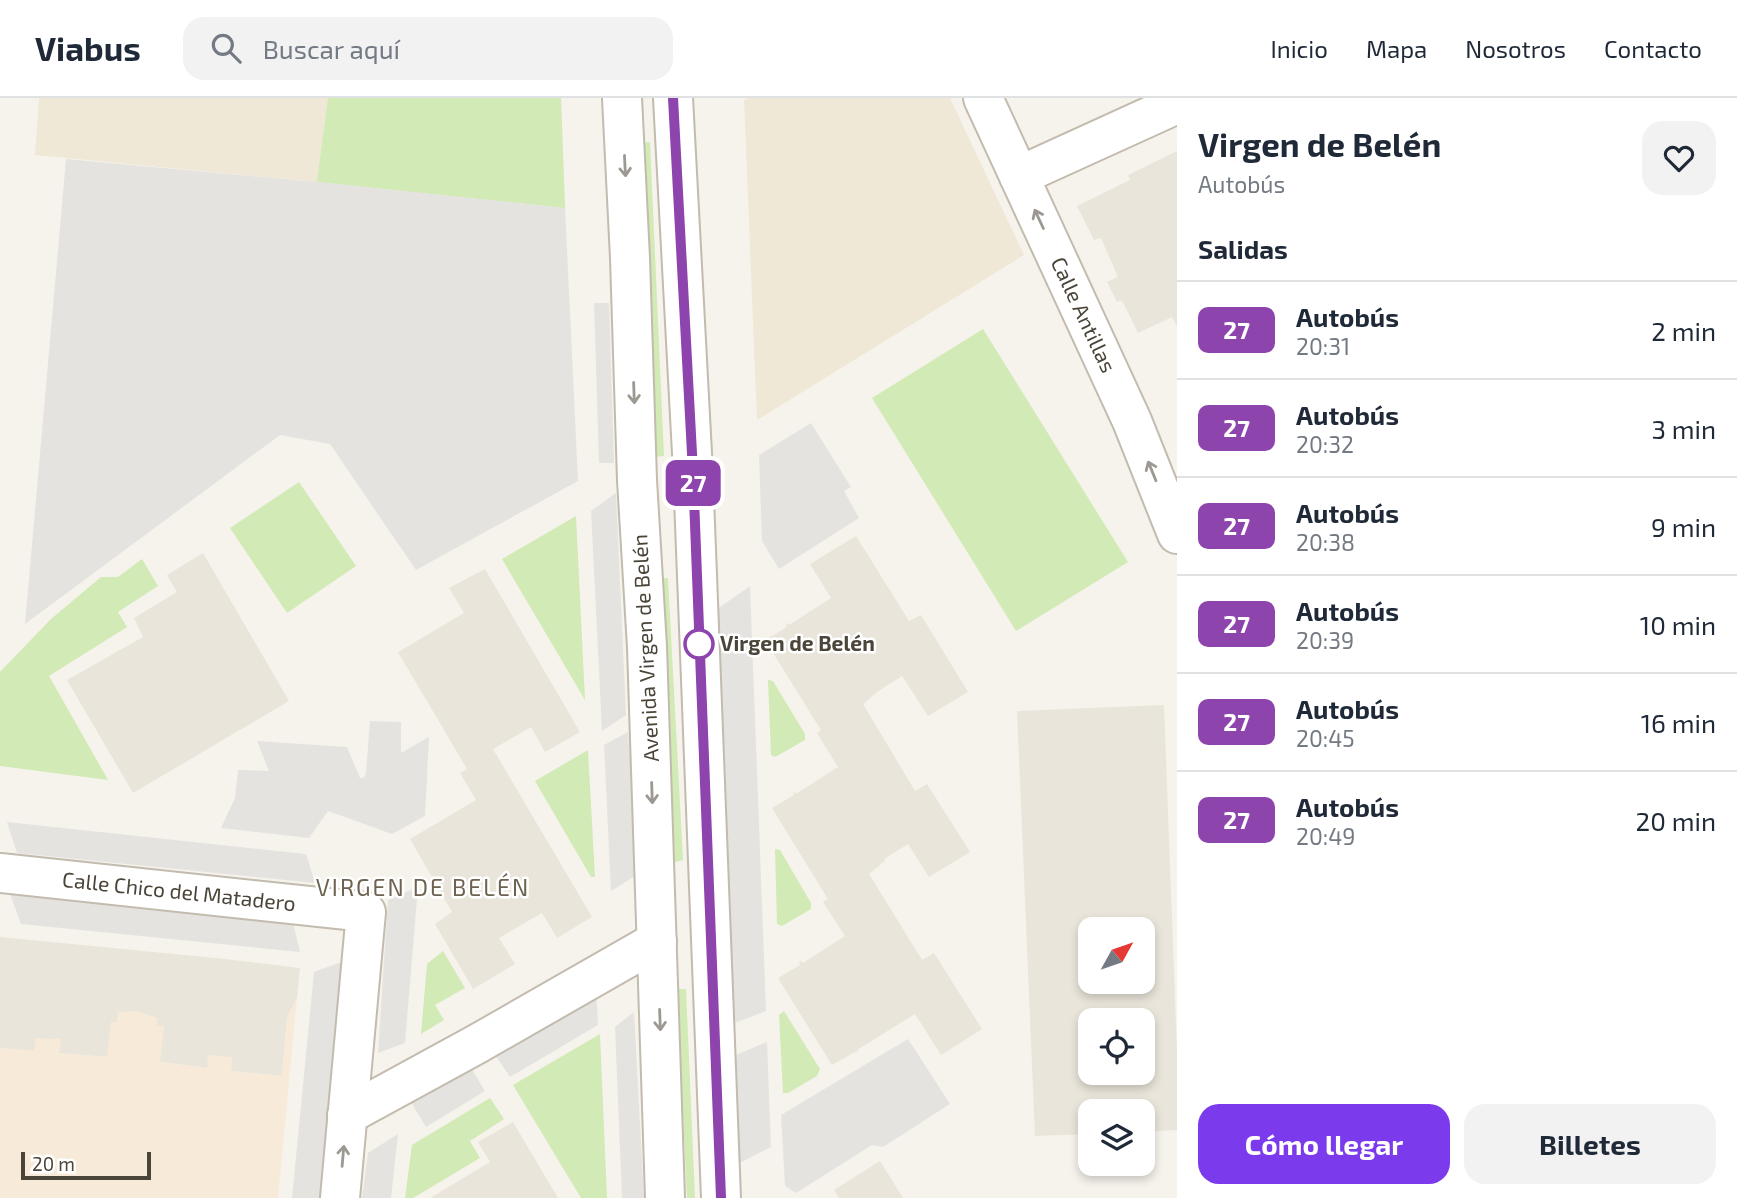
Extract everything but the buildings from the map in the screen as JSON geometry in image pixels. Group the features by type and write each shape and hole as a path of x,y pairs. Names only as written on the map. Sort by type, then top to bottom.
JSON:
{"street":[{"name":"Avenida Virgen de Belén","path":"622,98 637,480 648,647 665,1198"},
{"path":"673,98 693,472 721,1198"},
{"name":"Calle Antillas","path":"983,98 1132,421 1177,534"},
{"path":"1019,176 1177,104"},
{"name":"Calle Chico del Matadero","path":"0,873 366,912 340,1198"},
{"path":"347,1115 657,941"}],"shaded area":[{"path":"39,98 561,98 565,208 35,155"},
{"path":"950,98 1024,255 757,420 744,100"},
{"path":"1177,151 1177,327 1172,317 1138,333 1122,300 1117,302 1107,282 1118,277 1101,238 1094,240 1077,206 1130,180 1128,175"},
{"path":"66,159 565,208 578,481 416,570 330,444 280,435 25,624"},
{"path":"594,303 609,303 614,463 599,463"},
{"path":"811,423 851,487 844,491 859,518 779,569 762,541 759,455"},
{"path":"616,493 626,715 602,731 591,511"},
{"path":"856,536 909,621 921,615 968,692 928,716 902,676 863,704 915,791 927,784 970,852 929,877 908,844 884,859 885,861 869,874 922,960 934,953 982,1029 941,1055 915,1014 857,1050 858,1052 832,1065 778,978 800,965 799,962 803,963 845,936 823,902 828,899 772,808 838,767 817,733 821,730 765,640 831,598 810,564"},
{"path":"203,553 289,701 133,793 67,680 143,637 134,618 177,592 167,575"},
{"path":"485,569 580,732 545,752 531,727 493,749 592,917 557,938 542,913 499,938 515,964 473,989 435,924 452,912 410,839 476,800 460,773 467,769 398,652 464,613 449,588"},
{"path":"750,586 766,1011 732,1024 713,612"},
{"path":"1164,705 1177,1052 1177,1130 1155,1131 1155,1099 1078,1099 1078,1134 1035,1136 1017,711"},
{"path":"370,721 401,722 401,753 429,737 425,816 392,834 328,811 309,838 221,828 235,798 238,770 269,771 257,741 347,747 360,778 364,778"},
{"path":"628,732 638,874 611,891 604,745"},
{"path":"7,822 306,854 315,883 17,853"},
{"path":"418,887 405,1043 378,1053 388,900"},
{"path":"9,891 293,923 300,952 21,924"},
{"path":"0,937 300,968 297,998 287,1018 282,1076 231,1071 232,1057 207,1068 160,1062 157,1027 117,1022 107,1057 59,1053 60,1039 35,1051 0,1048"},
{"path":"344,961 320,1198 292,1198 314,972"},
{"path":"596,987 598,1025 510,1077 491,1049"},
{"path":"297,998 278,1198 0,1198 0,1048 34,1051 36,1038 61,1039 59,1053 107,1057 111,1022 117,1022 118,1012 137,1011 157,1018 157,1026 164,1026 160,1062 207,1068 208,1055 232,1057 231,1071 282,1076 287,1018"},
{"path":"634,1012 644,1198 622,1198 615,1027"},
{"path":"908,1039 950,1104 883,1147 872,1145 796,1193 785,1186 781,1115"},
{"path":"767,1042 771,1147 738,1164 731,1057"},
{"path":"468,1063 485,1091 426,1127 409,1099"},
{"path":"513,1122 558,1198 430,1198 490,1162 478,1142"},
{"path":"398,1134 391,1198 362,1198 368,1153"},
{"path":"880,1161 903,1198 839,1198 834,1190"}],"green space":[{"path":"328,98 561,98 565,208 317,182"},
{"path":"650,142 664,456 655,457 641,143"},
{"path":"983,329 1128,562 1016,631 872,398"},
{"path":"299,482 356,566 287,613 230,528"},
{"path":"576,516 585,700 502,559"},
{"path":"142,559 158,586 118,612 127,627 49,676 108,780 0,766 0,672 51,619 101,577 118,577"},
{"path":"659,578 668,578 683,860 675,862"},
{"path":"768,680 773,681 805,734 805,740 775,757 771,755"},
{"path":"588,750 595,877 591,877 535,781"},
{"path":"775,849 780,850 811,903 811,909 782,926 777,924"},
{"path":"443,951 465,988 435,1005 444,1020 421,1034 427,964"},
{"path":"677,989 686,989 695,1198 687,1198"},
{"path":"784,1011 820,1069 817,1076 788,1093 783,1093 779,1015"},
{"path":"600,1034 607,1198 581,1198 513,1085"},
{"path":"490,1098 504,1119 470,1141 480,1158 413,1198 405,1198 412,1145"}],"bus line":[{"name":"27","path":"673,98 693,472 721,1198"}],"place":[{"name":"Virgen de Belén","path":"699,644"}],"district":[{"name":"VIRGEN DE BELÉN","path":"423,888"}]}
